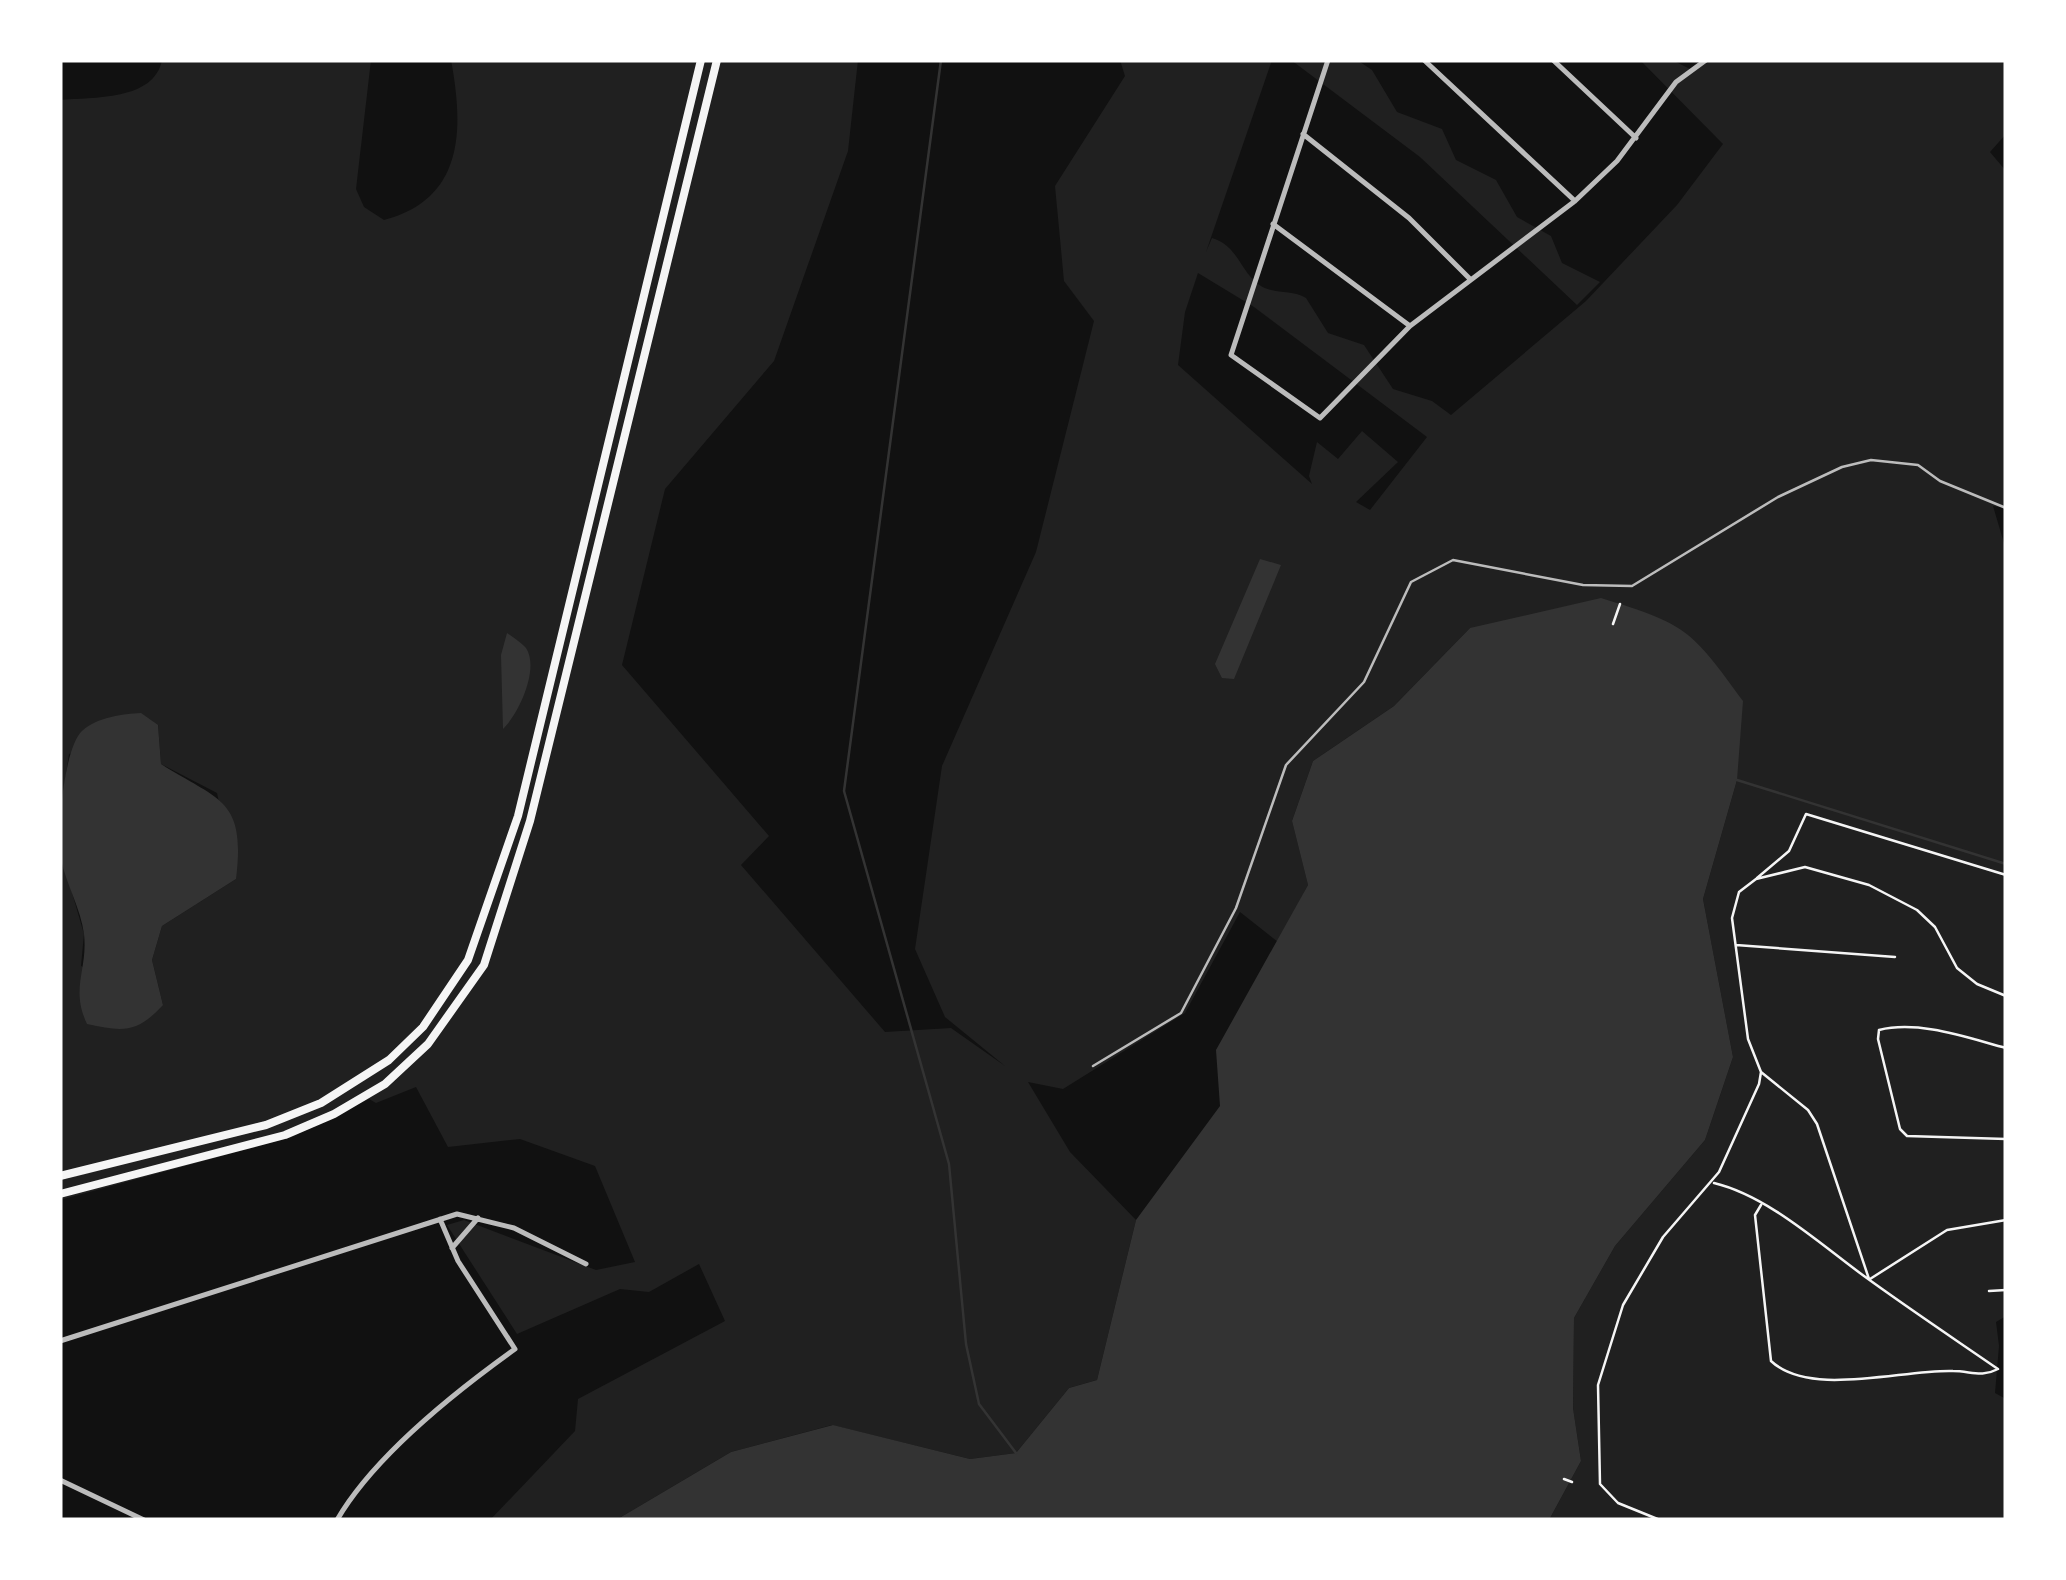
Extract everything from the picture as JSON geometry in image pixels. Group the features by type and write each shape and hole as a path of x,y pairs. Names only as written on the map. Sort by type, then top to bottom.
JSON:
{"highway":[{"path":"60,1176 266,1124 320,1104 389,1060 423,1027 468,960 518,816 701,60"},
{"path":"60,1194 285,1135 334,1114 386,1084 428,1044 484,965 530,821 716,60"}],"street":[{"path":"1328,60 1230,355 1320,418 1410,326 1575,201 1636,138 1676,82 1706,60"},
{"path":"1424,60 1575,201"},
{"path":"1553,60 1636,138"},
{"path":"1303,134 1410,218 1470,278"},
{"path":"1274,224 1410,326"},
{"path":"60,1341 458,1214 514,1228 586,1264"},
{"path":"338,1520 353,1492 384,1461 481,1374 515,1350 452,1248 440,1218"},
{"path":"452,1248 478,1218"},
{"path":"60,1480 144,1520"}],"lane":[{"path":"1093,1066 1181,1014 1236,908 1286,766 1364,682 1411,582 1453,560 1583,585 1632,586 1778,496 1842,467 1871,460 1918,465 1940,481 2006,508"}],"path":[{"path":"1612,624 1620,604"},
{"path":"1869,1280 1816,1124 1808,1110 1761,1072 1748,1039 1734,945 1734,901 1788,851 1806,814 2006,874"},
{"path":"1756,879 1805,867 1869,885 1917,910 1935,927 1957,968 1977,984 2006,996"},
{"path":"1734,945 1895,957"},
{"path":"2006,1048 1949,1032 1879,1030 1900,1129 1920,1138 2006,1139"},
{"path":"1660,1520 1618,1503 1600,1484 1598,1385 1623,1305 1642,1267 1685,1209 1711,1182 1734,1143 1761,1072"},
{"path":"1711,1182 1761,1206 1998,1369 1986,1376 1954,1371 1837,1380 1782,1372 1771,1362 1755,1215 1761,1206"},
{"path":"1869,1280 1948,1230 2006,1220"},
{"path":"1988,1291 2006,1290"},
{"path":"1564,1479 1572,1482"}],"shaded area":[{"path":"162,60 371,60 356,189 364,207 384,220 410,210 430,196 444,179 457,136 451,60 858,60 848,151 774,361 665,489 622,665 769,836 741,865 885,1032 951,1028 1005,1066 945,1017 915,949 942,766 1036,552 1094,321 1064,281 1055,186 1125,76 1120,60 1272,60 1206,252 1212,238 1221,242 1258,284 1306,298 1328,333 1364,345 1393,389 1432,401 1451,415 1586,301 1677,205 1723,144 1640,60 1672,60 1692,70 1706,60 2006,60 2006,134 1990,152 2006,171 2006,508 1993,506 2006,550 2006,1316 1996,1322 1999,1346 1995,1393 2006,1399 2006,1520 1549,1520 1581,1461 1573,1408 1574,1318 1615,1246 1705,1140 1733,1057 1703,899 1737,780 1470,628 1394,706 1313,761 1292,821 1308,885 1278,942 1240,912 1185,1013 1063,1089 1028,1082 1070,1152 1136,1220 1097,1380 1069,1388 1016,1453 970,1459 832,1425 731,1452 616,1520 490,1520 575,1431 578,1399 725,1321 699,1264 649,1292 620,1289 517,1334 447,1225 464,1220 596,1270 635,1262 595,1166 520,1139 448,1147 416,1087 376,1103 369,1099 292,1137 60,1200 60,851 84,934 81,966 163,1005 152,960 162,926 236,879 217,793 161,764 158,725 69,754 60,818 60,100 135,90 157,73","holes":["1198,273 1254,307 1427,437 1370,510 1356,502 1398,462 1362,431 1338,459 1317,442 1309,476 1312,484 1178,365 1185,312"]},
{"path":"1291,60 1360,62 1372,70 1397,112 1442,129 1456,160 1496,180 1517,217 1551,236 1562,263 1600,282 1577,305 1420,157"},
{"path":"1260,559 1281,565 1234,679 1222,678 1215,664"},
{"path":"1601,598 1652,615 1684,632 1711,658 1743,701 1737,780 1703,899 1733,1057 1705,1140 1615,1246 1574,1318 1573,1408 1581,1461 1549,1520 616,1520 731,1452 833,1425 970,1459 1016,1453 1069,1388 1097,1380 1136,1220 1220,1106 1216,1050 1308,885 1292,821 1313,761 1394,706 1470,628"},
{"path":"507,633 526,648 530,668 521,703 503,729 501,655"},
{"path":"141,713 158,725 161,764 213,795 232,817 237,832 236,879 162,926 152,960 163,1005 137,1025 111,1028 87,1024 82,1011 84,934 61,859 61,812 70,754 82,731 103,719"}],"waterway":[{"path":"941,60 844,791 949,1164 966,1344 979,1404 1016,1453"},
{"path":"1737,780 2006,864"}]}
